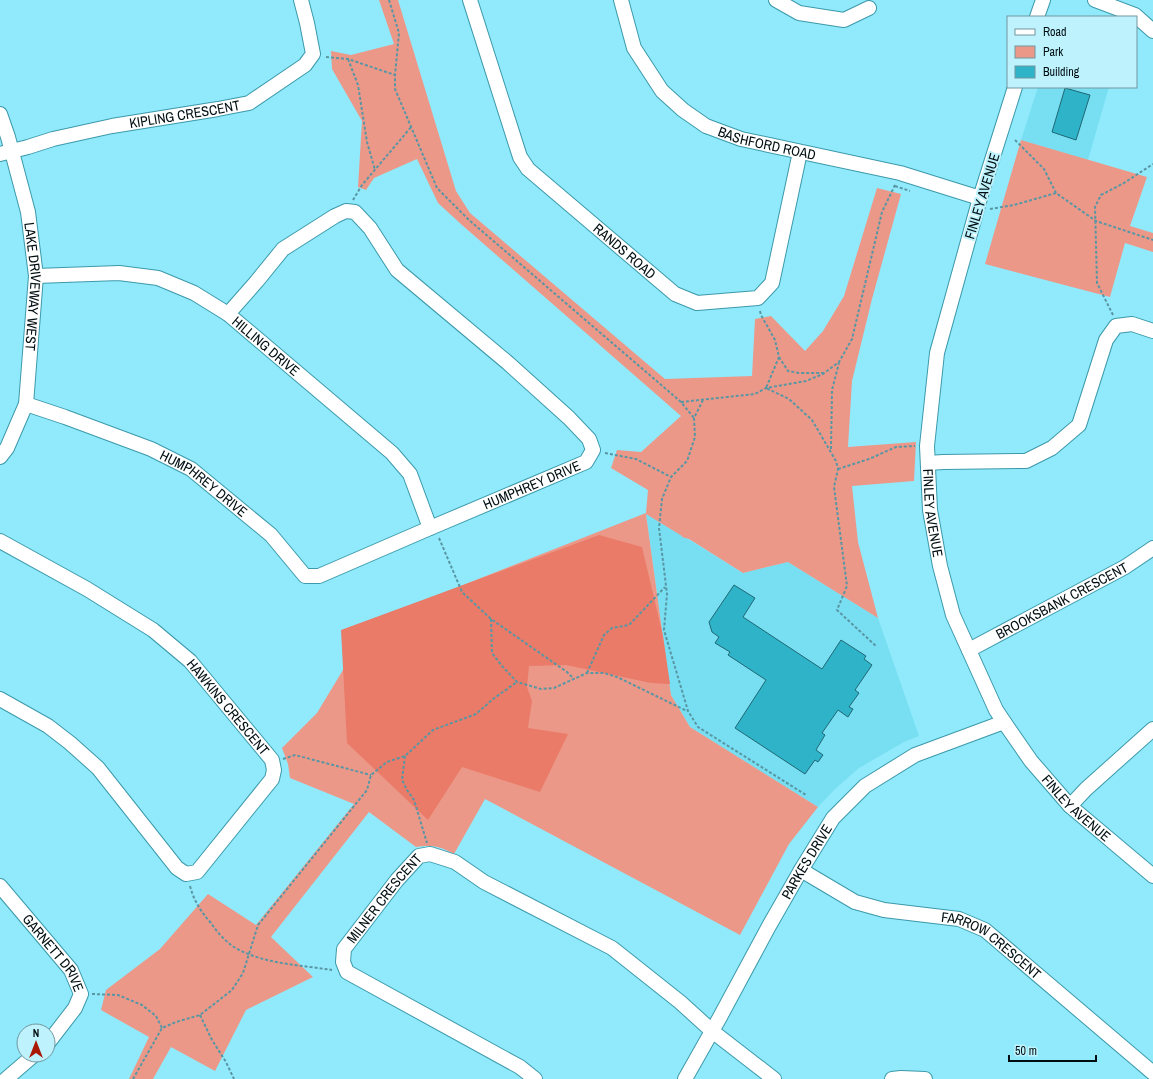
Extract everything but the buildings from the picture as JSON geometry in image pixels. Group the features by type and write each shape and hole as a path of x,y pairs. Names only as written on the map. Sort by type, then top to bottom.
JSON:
{"street":[{"path":"301,0 313,54"},
{"name":"RANDS ROAD","path":"470,0 520,157 528,169 675,294 698,303 758,298"},
{"name":"BASHFORD ROAD","path":"621,0 634,48 662,91 683,110 706,126 741,139 900,173 978,204"},
{"path":"776,0 799,13 844,20 869,8"},
{"path":"1037,16 1042,0"},
{"path":"1095,0 1136,16"},
{"path":"1137,17 1153,31"},
{"name":"KIPLING CRESCENT","path":"5,153 28,148 53,139 112,126 249,103 305,66 313,54"},
{"name":"FINLEY AVENUE","path":"1015,88 978,204 937,353 927,446 930,510 940,566 953,615 996,710 1031,761 1070,806 1153,876"},
{"name":"LAKE DRIVEWAY WEST","path":"0,114 8,137 5,153 28,212 36,276 26,404 7,448 0,457"},
{"path":"758,298 772,283 800,152"},
{"path":"228,314 258,281 283,249 346,211"},
{"name":"HUMPHREY DRIVE","path":"26,404 151,449 191,469 271,535 305,576 319,576 586,462 593,450 589,439 569,418 508,363 397,270 370,228 355,212 346,211"},
{"name":"HILLING DRIVE","path":"36,276 119,272 158,278 194,293 228,314 392,453 410,474 432,527"},
{"path":"928,463 1026,461 1052,448 1079,425 1106,340 1116,326 1132,324 1153,331"},
{"name":"HAWKINS CRESCENT","path":"0,541 87,589 153,630 190,661 272,760 274,770 272,779 197,872 186,874"},
{"name":"BROOKSBANK CRESCENT","path":"969,650 1125,567 1153,548"},
{"path":"0,699 48,726 98,768 177,868 186,874"},
{"name":"PARKES DRIVE","path":"685,1079 769,926 833,818 865,786 915,755 1004,722"},
{"path":"1070,806 1086,789 1153,729"},
{"name":"MILNER CRESCENT","path":"347,972 343,962 344,949 397,880 419,856 430,854 455,862 484,882 612,948 680,1002 712,1031"},
{"name":"FARROW CRESCENT","path":"801,870 855,902 884,910 960,919 985,930 1153,1073"},
{"name":"GARNETT DRIVE","path":"0,886 71,970 81,994 75,1008 56,1033"},
{"path":"347,972 520,1067 535,1079"},
{"path":"712,1031 774,1079"},
{"path":"6,1079 25,1063"},
{"path":"892,1079 925,1079"}],"path":[{"path":"389,0 399,33 395,89 437,188 469,220 681,402 694,418"},
{"path":"313,54 329,58 348,59 395,75"},
{"path":"348,59 358,85 367,142 375,170"},
{"path":"346,211 362,185 412,126"},
{"path":"1016,140 1044,169 1056,193 1096,221 1153,240"},
{"path":"1116,326 1111,310 1097,283 1095,207 1101,195 1124,183 1153,164"},
{"path":"831,450 832,390 839,362 852,339 882,212 900,173"},
{"path":"978,204 994,209 1056,193"},
{"path":"758,298 761,315 775,340 779,357 788,371 799,373 825,373"},
{"path":"766,388 779,357"},
{"path":"681,402 755,394 766,388 806,381 825,373 839,362"},
{"path":"766,388 789,399 812,420 831,450 836,461 838,469 834,488 847,586 837,610 876,647"},
{"path":"703,400 694,418 695,437 687,461 671,477 662,500 659,528 667,594 664,630 688,711 698,727 806,795"},
{"path":"838,469 869,459 896,447 927,446"},
{"path":"593,450 636,459 671,477"},
{"path":"432,527 462,592 491,619 567,672 574,679"},
{"path":"587,673 604,635 612,628 628,625 665,586"},
{"path":"491,619 492,653 517,682 541,689 554,688 587,673 604,673 688,711"},
{"path":"133,1079 162,1028 200,1015 232,990 243,973 258,925 367,790 371,775 387,762 405,756 433,730 476,714 493,699 517,682"},
{"path":"272,760 295,755 371,775"},
{"path":"405,756 402,780 406,790 414,800 430,854"},
{"path":"186,874 194,899 204,916 219,934 234,947 249,954 277,962 347,972"},
{"path":"81,994 118,995 142,1005 156,1016 162,1028"},
{"path":"200,1015 234,1079"}],"shaded area":[{"path":"1038,88 1109,88 1088,160 1021,140"},
{"path":"646,513 743,573 788,562 878,618 919,736 904,742 859,768 835,789 818,807 690,727 671,695"},
{"path":"599,535 642,547 663,636 670,684 651,683 566,665 529,666 527,687 532,701 528,728 568,734 540,792 462,767 428,820 347,743 341,630"}],"green space":[{"path":"379,0 398,0 456,191 470,213 665,379 752,376 755,319 771,316 805,351 823,331 844,296 877,188 901,194 872,299 852,381 848,447 916,442 914,481 852,486 858,542 878,618 788,562 743,573 646,514 671,695 690,727 818,807 789,844 740,935 485,799 454,854 436,847 416,847 369,812 271,937 313,977 246,1010 215,1071 171,1047 153,1079 129,1079 149,1037 101,1010 106,990 160,949 208,894 256,925 354,804 290,778 288,764 282,748 317,713 346,665 346,631 646,513 648,490 611,468 617,450 641,452 681,416 438,203 417,159 374,178 366,190 358,187 362,121 332,69 331,51 351,55 394,44"},
{"path":"1021,140 1147,177 1130,226 1153,233 1153,252 1125,243 1110,297 985,264"}]}
